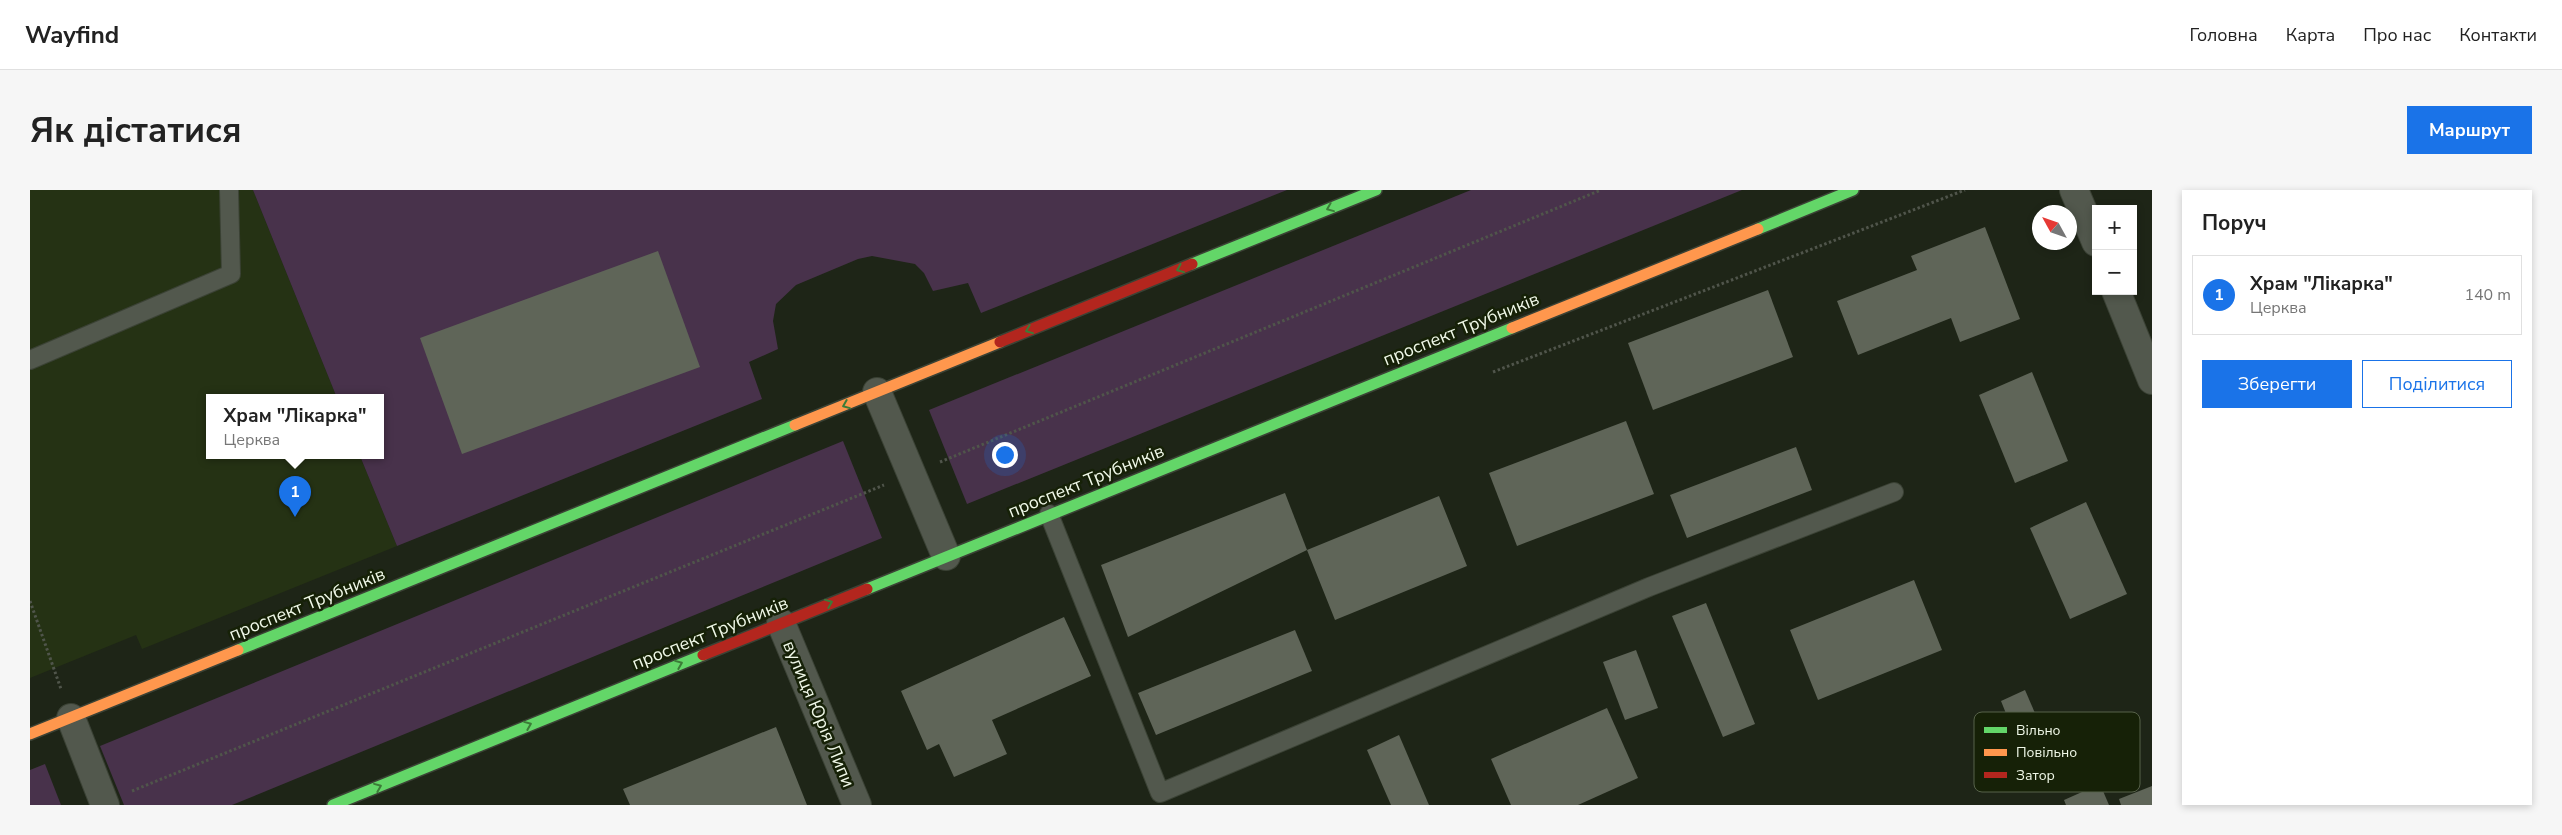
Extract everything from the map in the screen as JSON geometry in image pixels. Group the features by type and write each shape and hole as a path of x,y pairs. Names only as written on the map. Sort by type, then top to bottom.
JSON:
{"main road":[{"name":"проспект Трубників","path":"30,734 1376,190"},
{"name":"проспект Трубників","path":"333,805 1852,190"}],"street":[{"path":"2074,190 2092,233"},
{"path":"2118,295 2152,380"},
{"path":"877,392 946,556"},
{"name":"вулиця Юрія Липи","path":"781,622 857,805"},
{"path":"71,718 105,804"}],"lane":[{"path":"30,360 231,274 230,190"},
{"path":"1049,514 1160,793 1648,587 1894,492"}],"path":[{"path":"105,804 1601,190"},
{"path":"30,601 71,718"}],"shaded area":[{"path":"30,190 253,190 335,394 206,394 206,459 361,459 397,546 142,649 136,635 30,678"},
{"path":"253,190 1287,190 981,313 968,283 933,291 924,273 915,264 872,256 858,259 796,285 776,304 773,321 778,349 749,362 762,399 397,546 361,459 384,459 384,394 335,394"},
{"path":"1471,190 1742,190 967,504 929,410"},
{"path":"843,441 882,538 232,805 124,805 100,746"},
{"path":"45,764 61,805 30,805 30,770"}],"building":[{"path":"1985,227 2020,319 1960,342 1951,318 1858,355 1837,301 1917,270 1911,256"},
{"path":"658,251 700,367 462,454 420,338"},
{"path":"1768,290 1793,357 1653,410 1628,343"},
{"path":"2032,372 2068,461 2015,483 1979,395"},
{"path":"1626,421 1654,494 1517,546 1489,473"},
{"path":"1796,447 1812,490 1687,538 1670,495"},
{"path":"1285,493 1307,550 1128,637 1101,565"},
{"path":"1439,496 1467,566 1335,620 1307,550"},
{"path":"2086,502 2127,594 2070,619 2030,528"},
{"path":"1914,580 1942,650 1818,700 1790,630"},
{"path":"1706,603 1755,724 1723,737 1672,616"},
{"path":"1064,617 1091,676 992,720 1007,754 954,777 939,744 927,750 901,691"},
{"path":"1295,630 1312,671 1156,735 1138,693"},
{"path":"1636,650 1658,708 1625,720 1603,662"},
{"path":"2025,690 2035,712 2005,712 2001,701"},
{"path":"1607,708 1638,778 1578,805 1511,805 1491,759"},
{"path":"776,727 807,805 630,805 623,789"},
{"path":"1399,735 1429,805 1391,805 1367,750"},
{"path":"2152,786 2152,805 2121,805 2119,799"},
{"path":"2082,792 2103,792 2109,805 2066,805 2064,800"}],"traffic: fast":[{"path":"1192,264 1376,190"},
{"path":"1758,229 1853,190"},
{"path":"867,589 1512,328"},
{"path":"238,650 795,425"},
{"path":"333,805 703,655"}],"traffic: slow":[{"path":"1512,328 1758,229"},
{"path":"795,425 1000,342"},
{"path":"30,734 238,650"}],"traffic: jam":[{"path":"1000,342 1192,264"},
{"path":"703,655 867,589"}],"place":[{"name":"Храм \"Лікарка\"","path":"295,517"}]}
